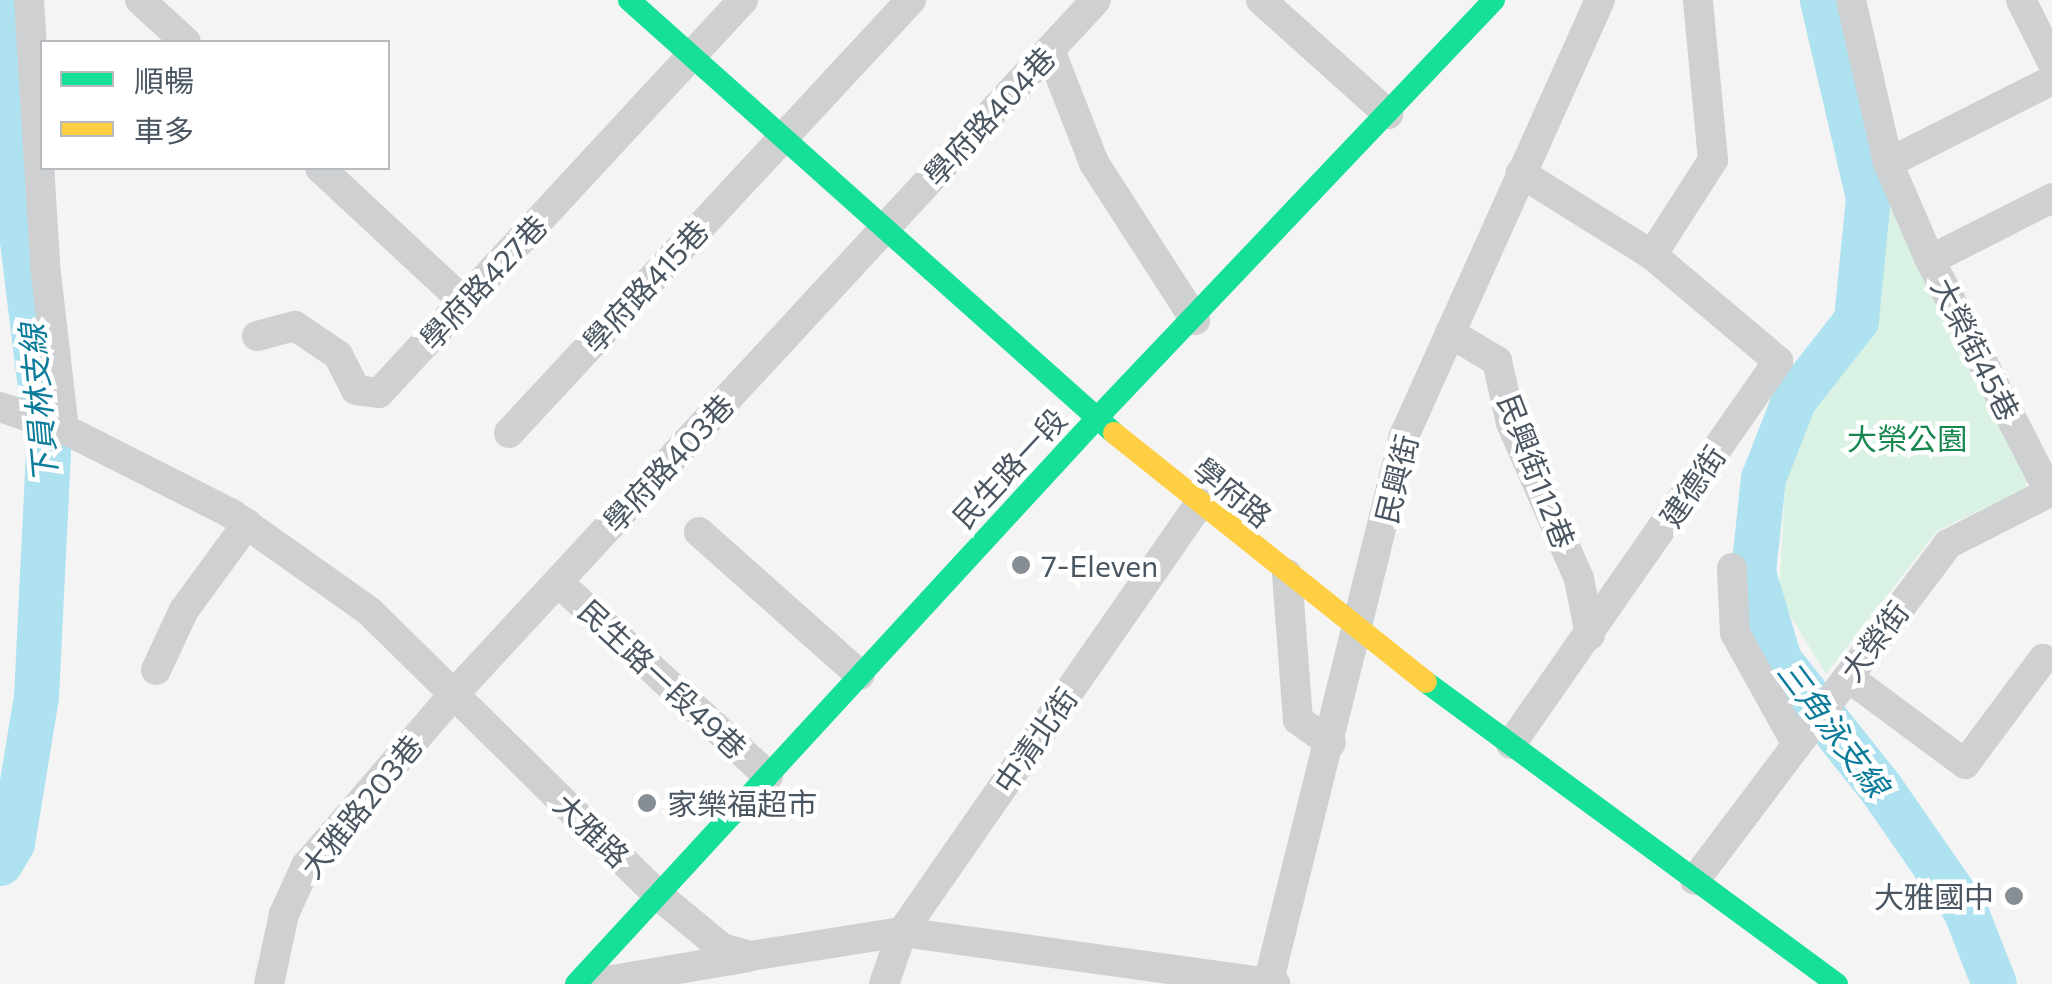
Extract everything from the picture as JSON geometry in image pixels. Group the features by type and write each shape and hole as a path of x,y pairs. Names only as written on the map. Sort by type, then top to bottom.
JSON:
{"street":[{"path":"30,0 45,265 64,429"},
{"path":"140,0 184,40"},
{"name":"學府路","path":"629,0 882,232 1096,419 1360,633 1695,880 1820,979"},
{"name":"學府路427巷","path":"257,336 295,326 338,355 356,390 380,394 744,0"},
{"name":"學府路415巷","path":"508,433 911,0"},
{"name":"學府路404巷","path":"882,232 1096,0"},
{"path":"1261,0 1388,114"},
{"name":"民生路一段","path":"576,984 1096,419 1196,320 1494,0"},
{"name":"民興街","path":"1271,983 1360,633 1404,436 1600,0"},
{"path":"1652,256 1713,160 1698,0"},
{"name":"大榮街45巷","path":"1850,0 1888,163 1930,260 2050,491"},
{"path":"2022,0 2052,62"},
{"path":"1050,50 1094,163 1196,320"},
{"path":"1888,163 2052,80"},
{"path":"322,170 464,302"},
{"name":"建德街","path":"1510,744 1778,361 1652,256 1521,173"},
{"path":"1930,260 2052,198"},
{"name":"學府路403巷","path":"454,694 882,232"},
{"name":"民興街112巷","path":"1450,333 1496,360 1511,422 1579,579 1590,634"},
{"name":"大雅路","path":"0,407 64,429 246,524 370,611 658,895 722,948 750,956"},
{"name":"大榮街","path":"1695,880 1948,544 2050,491"},
{"name":"中清北街","path":"884,984 902,932 1200,503"},
{"path":"156,670 184,610 246,524"},
{"path":"699,532 860,675"},
{"path":"1732,568 1736,632 1801,740"},
{"path":"1287,574 1298,720 1331,744"},
{"name":"民生路一段49巷","path":"558,582 768,776"},
{"path":"1844,682 1966,764 2042,659"},
{"name":"大雅路203巷","path":"269,984 284,914 306,866 454,694"},
{"path":"589,984 902,932 1271,983"}],"green space":[{"name":"大榮公園","path":"1886,166 2031,467 2025,488 1937,531 1826,674 1779,597 1786,469 1814,402 1867,335 1881,302"}],"waterway":[{"name":"下員林支線","path":"0,863 12,843 36,697 48,453 13,169 11,0"},
{"name":"三角泳支線","path":"1822,0 1868,197 1856,320 1794,399 1763,478 1753,572 1779,660 1882,790 1965,910 1994,984"}],"traffic: fast":[{"path":"629,0 1114,433"},
{"path":"576,984 1096,419 1494,0"},
{"path":"1426,682 1837,984"}],"traffic: slow":[{"path":"1114,433 1426,682"}],"place":[{"name":"7-Eleven","path":"1021,565"},
{"name":"家樂福超市","path":"647,803"},
{"name":"大雅國中","path":"2014,896"}]}
